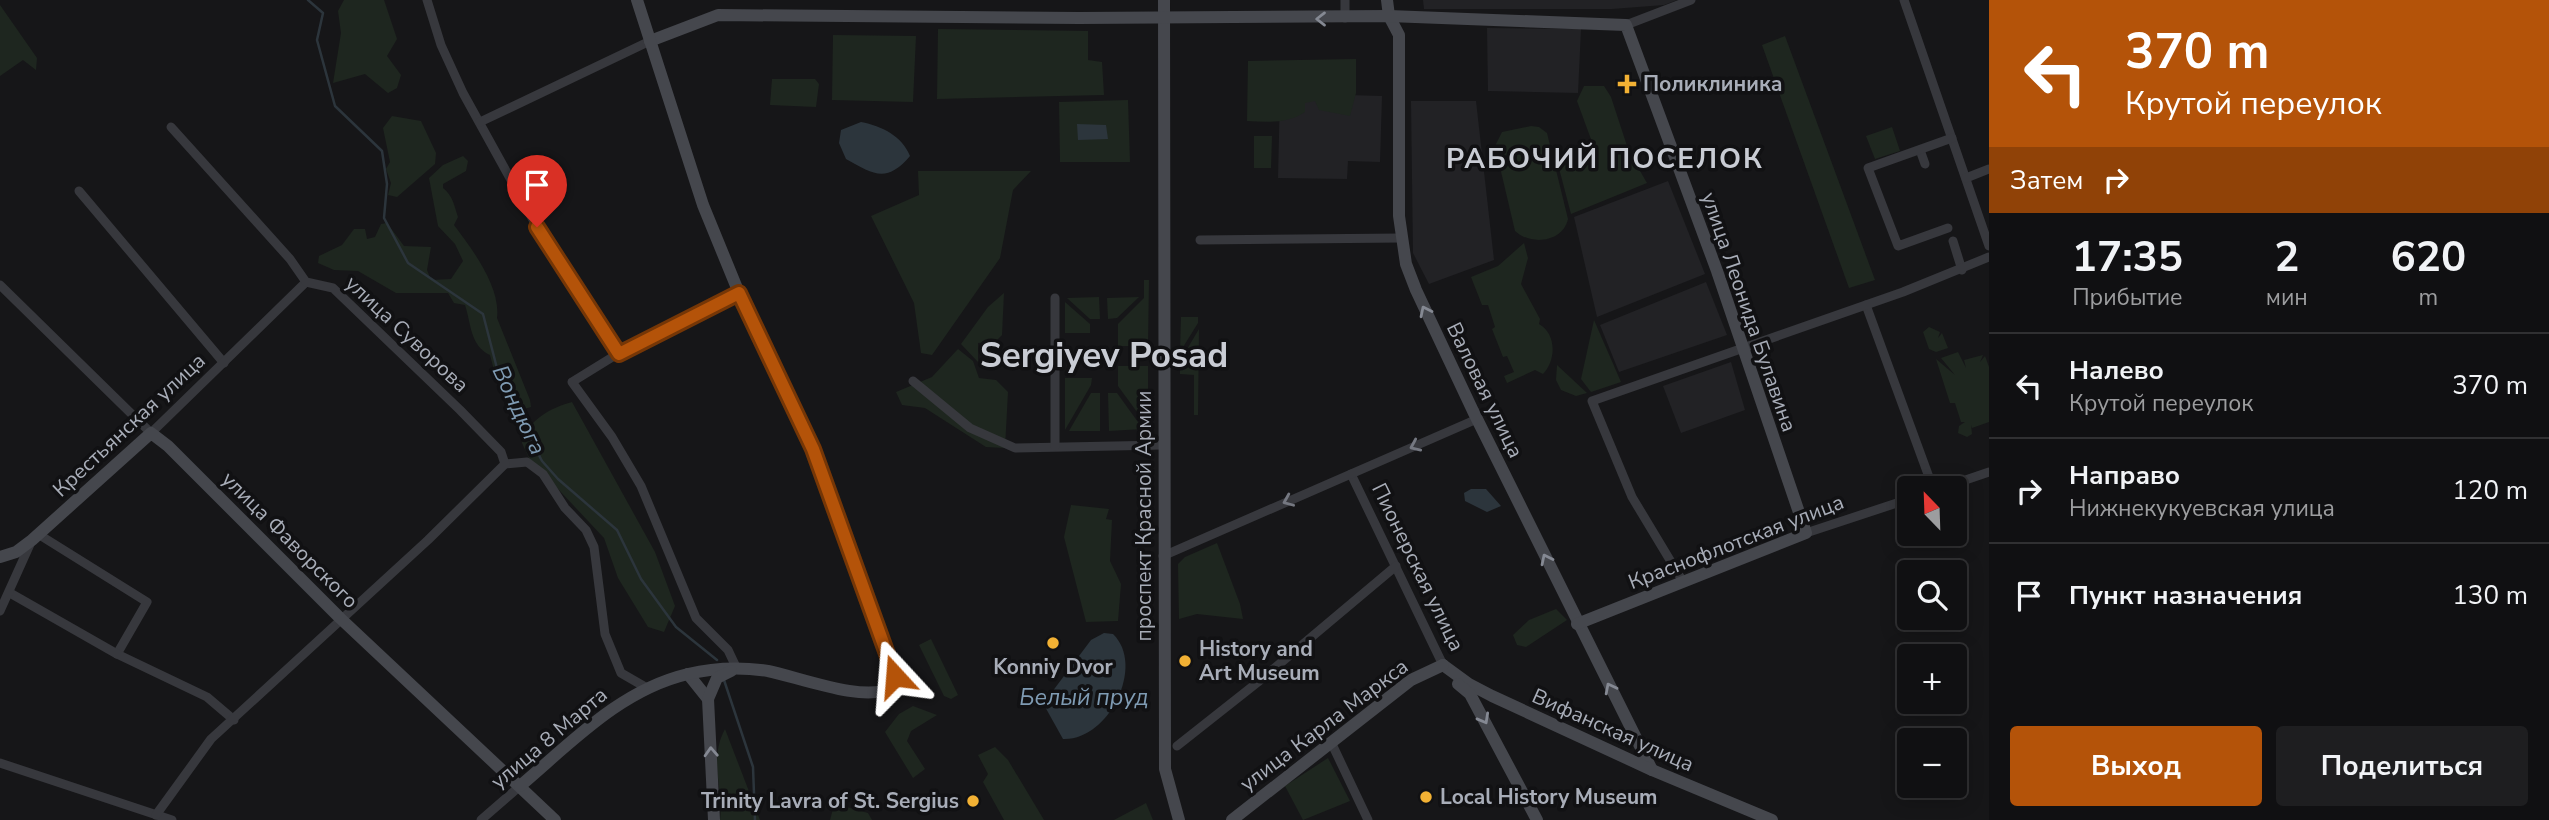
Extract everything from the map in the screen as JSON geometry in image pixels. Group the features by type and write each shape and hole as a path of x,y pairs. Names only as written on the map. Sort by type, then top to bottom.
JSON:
{"main road":[{"path":"637,0 699,194 739,293"},
{"name":"проспект Красной Армии","path":"1164,0 1165,769 1179,820"},
{"name":"Валовая улица","path":"1387,0 1389,16 1399,35 1401,238 1416,290 1577,624 1652,770"},
{"path":"649,41 718,15 1164,18 1389,16 1626,25"},
{"name":"улица Леонида Булавина","path":"1626,25 1743,348 1806,533"},
{"name":"улица 8 Марта","path":"520,786 615,706 647,688 688,674 737,669 766,671 875,694 892,687 895,676 892,666 813,449 739,293"},
{"name":"Крестьянская улица","path":"35,537 151,433"},
{"name":"улица Фаворского","path":"151,433 168,446 340,618 555,820"},
{"name":"Краснофлотская улица","path":"1577,624 1682,580 1806,533"},
{"path":"0,557 16,552 35,537"},
{"name":"улица Карла Маркса","path":"1232,820 1411,680 1443,665"},
{"name":"Вифанская улица","path":"1443,665 1469,684 1652,770 1772,820"},
{"name":"Пионерская улица","path":"1443,665 1470,694 1536,820"},
{"path":"714,820 708,699 717,678 737,669"},
{"path":"688,674 708,699"}],"street":[{"path":"427,0 441,45 537,227 619,354"},
{"path":"1345,0 1345,18"},
{"path":"1626,25 1691,0"},
{"path":"1904,0 1989,246"},
{"path":"481,122 649,41"},
{"path":"171,127 290,259 306,282"},
{"path":"1948,228 1898,246 1868,168 1952,138"},
{"path":"1920,149 1925,164"},
{"path":"1966,178 1989,169"},
{"path":"79,191 224,363"},
{"path":"1200,240 1401,238"},
{"path":"1953,241 1962,270"},
{"path":"1682,580 1632,497 1592,401 1866,305 1962,270 1989,257"},
{"name":"Крестьянская улица","path":"151,433 306,282"},
{"name":"улица Суворова","path":"306,282 333,288 501,452 505,464"},
{"name":"улица Фаворского","path":"0,285 151,433"},
{"path":"737,669 728,650 696,618 641,486 612,437 572,382 619,354 739,293"},
{"path":"1055,298 1055,446"},
{"path":"1866,305 1929,476"},
{"path":"913,381 970,428 1015,448 1163,445"},
{"path":"1163,556 1477,419"},
{"path":"156,815 192,761 340,618 428,540 505,464 527,462 543,474 565,508 586,530 594,547 605,634 621,673 647,688"},
{"path":"1967,479 1989,472"},
{"name":"Пионерская улица","path":"1351,474 1443,665"},
{"name":"Краснофлотская улица","path":"1806,533 1897,503"},
{"path":"35,537 147,602 117,654"},
{"name":"Крестьянская улица","path":"0,611 35,537"},
{"path":"1177,746 1396,566"},
{"path":"10,593 117,654 207,697 234,720"},
{"path":"1331,742 1368,820"},
{"path":"0,763 172,820"},
{"name":"улица 8 Марта","path":"482,820 520,786"}],"shaded area":[{"path":"344,0 384,0 397,39 387,56 401,75 397,88 388,93 365,74 333,83 341,33 338,11"},
{"path":"1423,0 1677,0 1664,5 1612,9 1424,9"},
{"path":"0,5 37,58 36,70 23,60 0,76"},
{"path":"1487,28 1581,29 1578,93 1488,91"},
{"path":"938,29 1088,31 1088,60 1102,62 1104,95 937,99"},
{"path":"833,35 916,36 913,102 832,100"},
{"path":"1785,36 1875,280 1849,288 1762,45"},
{"path":"1356,59 1356,93 1350,116 1319,110 1315,101 1305,103 1305,112 1291,119 1247,121 1248,61"},
{"path":"772,79 815,79 819,84 816,107 770,105"},
{"path":"1584,86 1604,86 1611,97 1629,152 1647,183 1571,214 1555,153 1592,142 1577,101"},
{"path":"1280,93 1382,96 1380,162 1348,161 1347,179 1278,178"},
{"path":"1128,100 1130,162 1060,162 1059,102"},
{"path":"1411,101 1476,101 1494,260 1429,284 1413,253"},
{"path":"392,116 421,121 436,153 435,164 397,197 388,195 391,183 386,169 390,162 383,128"},
{"path":"1539,127 1547,133 1568,219 1560,233 1537,240 1529,239 1515,231 1495,146 1502,132"},
{"path":"1892,127 1900,151 1875,159 1866,136"},
{"path":"1254,136 1272,136 1271,168 1254,168"},
{"path":"463,156 468,161 466,171 443,184 443,188 451,198 458,217 454,225 490,281 497,306 497,318 530,400 531,407 521,410 499,389 490,355 478,346 475,340 465,305 454,303 448,293 396,293 358,271 334,270 318,263 319,256 342,245 354,229 365,229 367,239 375,237 381,224 387,223 404,246 431,247 427,270 431,280 451,279 463,261 455,244 438,226 429,178 443,165"},
{"path":"918,171 1031,171 1013,190 1000,258 932,355 921,353 914,303 871,216 919,195"},
{"path":"1668,181 1705,274 1597,317 1574,217"},
{"path":"1524,243 1528,258 1521,284 1540,319 1539,324 1549,334 1553,348 1550,362 1543,374 1535,370 1507,383 1504,376 1514,372 1507,356 1503,357 1492,329 1495,327 1488,305 1482,305 1471,277 1498,266"},
{"path":"1144,280 1149,280 1148,346 1118,346 1118,324 1144,298"},
{"path":"1706,282 1727,335 1619,372 1600,325"},
{"path":"1004,293 1002,335 995,342 978,343 978,362 961,344 988,307"},
{"path":"1099,297 1100,319 1090,319 1067,298"},
{"path":"1139,297 1117,318 1108,319 1107,298"},
{"path":"1065,302 1090,324 1090,333 1065,333"},
{"path":"1181,317 1198,317 1198,323 1180,352"},
{"path":"1594,320 1621,382 1591,392 1581,379"},
{"path":"1929,327 1940,332 1938,338 1942,333 1948,348 1936,352 1929,349 1923,332"},
{"path":"1199,329 1198,415 1194,415 1194,375 1180,374 1180,361"},
{"path":"958,349 973,361 979,378 996,380 1008,392 1005,448 986,447 925,408 902,405 896,392 932,377"},
{"path":"1958,352 1966,368 1964,360 1983,355 1980,362 1985,356 1989,367 1989,422 1972,428 1971,425 1972,434 1967,437 1958,433 1959,426 1965,422 1961,422 1955,403 1950,403 1936,359 1955,375 1941,358"},
{"path":"1731,362 1745,410 1681,433 1663,386"},
{"path":"1557,365 1587,393 1576,396 1561,390 1556,380"},
{"path":"1118,366 1148,366 1148,427 1118,386"},
{"path":"1065,378 1092,378 1091,385 1065,430"},
{"path":"1091,393 1100,393 1100,431 1069,431"},
{"path":"1108,393 1117,393 1143,429 1109,431"},
{"path":"572,402 655,552 675,606 664,632 648,627 618,578 604,538 529,458 522,443 529,428 541,416"},
{"path":"1071,505 1109,509 1106,519 1112,520 1110,561 1121,584 1118,621 1086,622 1064,537"},
{"path":"1217,543 1243,619 1197,614 1179,619 1178,564 1185,557"},
{"path":"1556,609 1567,620 1526,647 1517,645 1513,635 1529,620"},
{"path":"931,639 958,695 951,699 944,696 919,645"},
{"path":"913,706 937,715 911,731 907,741 925,769 913,778 885,732 899,714"},
{"path":"725,729 760,820 720,820 717,763 720,741"},
{"path":"995,747 1008,760 1044,820 1004,820 983,782 988,774 978,755"},
{"path":"1328,758 1350,801 1303,820 1285,786"},
{"path":"1146,803 1153,820 1114,820"},
{"path":"847,807 868,813 872,820 830,820 833,809"}],"water":[{"path":"861,122 890,133 902,143 910,156 894,170 880,174 846,159 839,143 841,130"},
{"path":"1077,124 1106,125 1108,139 1078,140"},
{"path":"1471,489 1486,489 1501,506 1487,512 1465,501 1464,493"},
{"name":"Белый пруд","path":"1104,633 1113,634 1122,648 1124,682 1107,715 1094,728 1079,736 1063,739 1044,705 1091,640"}],"waterway":[{"name":"Вондюга","path":"308,0 323,13 317,40 335,106 382,151 387,184 384,218 408,263 483,314 500,380 542,461 558,479 617,530 641,579 676,627 717,660"},
{"name":"Вондюга","path":"724,680 753,767 755,820"}],"place":[{"name":"Поликлиника","path":"1627,84"},
{"name":"Konniy Dvor","path":"1053,643"},
{"name":"History and Art Museum","path":"1185,661"},
{"name":"Local History Museum","path":"1426,797"},
{"name":"Trinity Lavra of St. Sergius","path":"973,801"}],"district":[{"name":"РАБОЧИЙ ПОСЕЛОК","path":"1605,159"},
{"name":"Sergiyev Posad","path":"1104,355"}],"route":[{"path":"537,227 619,354 739,293 813,449 895,676"}]}
